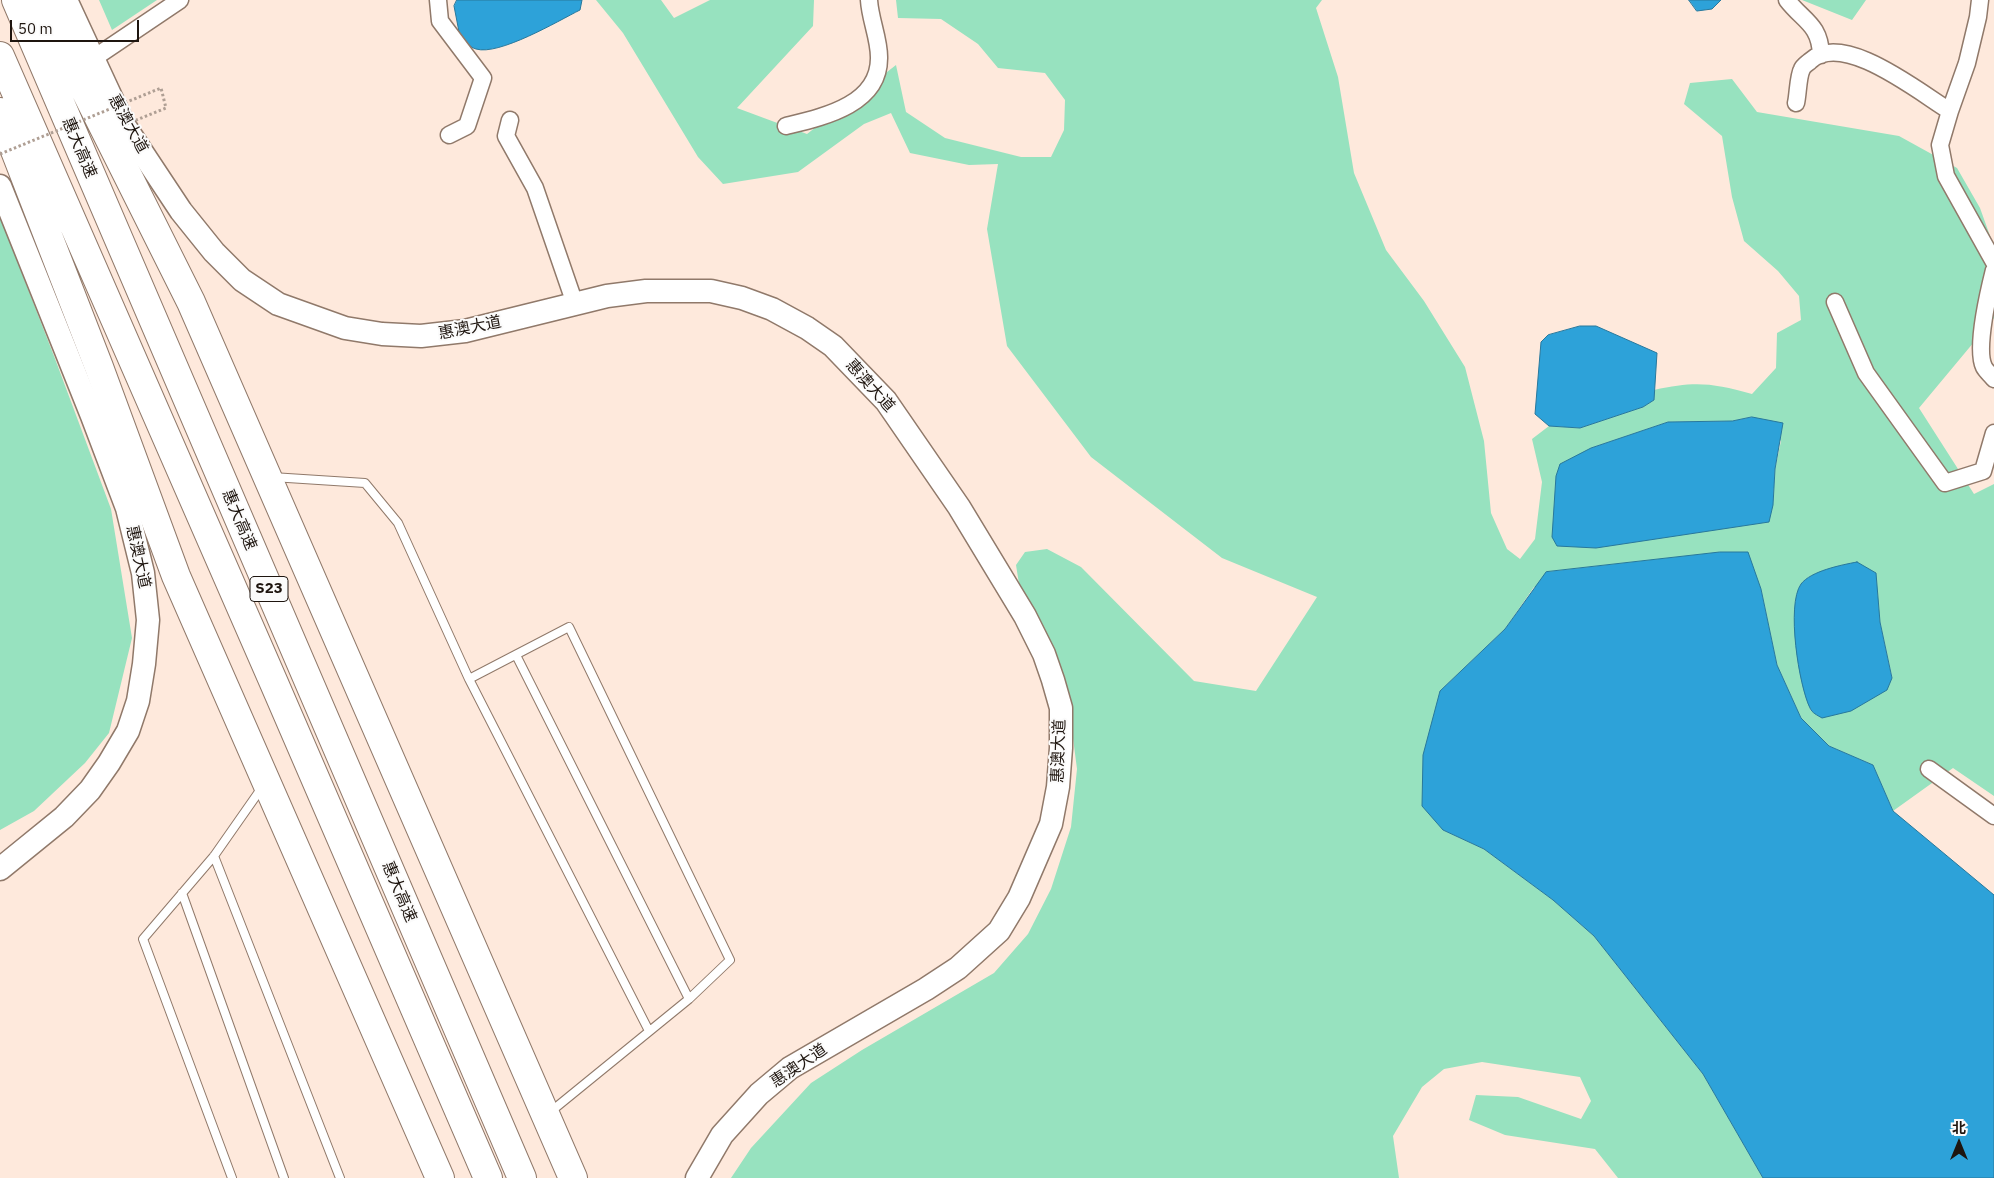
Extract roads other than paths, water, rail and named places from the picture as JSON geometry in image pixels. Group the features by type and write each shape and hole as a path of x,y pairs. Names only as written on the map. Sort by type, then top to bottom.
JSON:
{"highway":[{"name":"惠大高速","path":"16,0 522,1178"},
{"path":"40,0 191,302 269,477 573,1178"},
{"name":"惠大高速","path":"0,56 488,1178"},
{"path":"0,112 99,367 176,576 440,1178"}],"street":[{"name":"惠澳大道","path":"66,0 124,124 181,210 214,252 242,280 278,304 346,328 420,336 465,331 607,296 646,290 711,291 742,298 772,309 807,328 833,346 886,401 959,507 1025,616 1044,654 1061,708 1062,748 1058,787 1051,824 1019,898 999,931 950,973 790,1068 759,1094 728,1128 698,1178"},
{"path":"94,58 180,0"},
{"path":"438,0 440,21 484,78 466,126 449,135"},
{"path":"786,126 842,110 865,93 877,74 880,56 869,0"},
{"path":"1787,0 1811,23 1820,42 1820,55"},
{"path":"1980,0 1967,63 1940,145 1946,176 1994,262"},
{"path":"1796,103 1802,69 1814,57 1832,52 1852,55 1888,70 1950,111"},
{"path":"510,120 506,136 535,188 575,304"},
{"name":"惠澳大道","path":"0,186 127,508 143,573 148,620 138,701 128,731 109,763 90,790 64,817 0,869"},
{"path":"1994,270 1980,346 1983,366 1994,379"},
{"path":"1835,302 1866,373 1945,483 1988,475 1994,433"},
{"path":"1929,769 1994,816"}],"lane":[{"path":"269,477 365,483 398,523 469,679 649,1031"},
{"path":"469,679 569,627 730,960 689,999 546,1116"},
{"path":"516,655 689,999"},
{"path":"232,1178 143,939 214,856 265,782"},
{"path":"214,856 340,1178"},
{"path":"182,893 284,1178"}],"water":[{"path":"457,0 582,0 580,10 558,22 513,43 486,50 470,46 460,37 454,6"},
{"path":"1689,0 1721,0 1712,9 1697,11"},
{"path":"1580,326 1596,326 1657,353 1654,400 1643,407 1580,428 1549,426 1535,414 1541,342 1548,335"},
{"path":"1752,417 1783,423 1775,469 1773,505 1769,522 1596,548 1557,546 1552,537 1556,476 1560,464 1591,448 1668,422 1732,421"},
{"path":"1720,552 1748,552 1761,589 1777,665 1801,718 1829,746 1873,765 1893,811 1994,895 1994,1178 1763,1178 1703,1074 1594,936 1553,900 1484,849 1443,830 1422,806 1423,755 1440,691 1505,629 1546,572"},
{"path":"1857,562 1876,573 1880,622 1892,678 1887,690 1851,711 1822,718 1811,710 1798,665 1794,627 1797,594 1801,584 1806,579 1827,569"}]}
